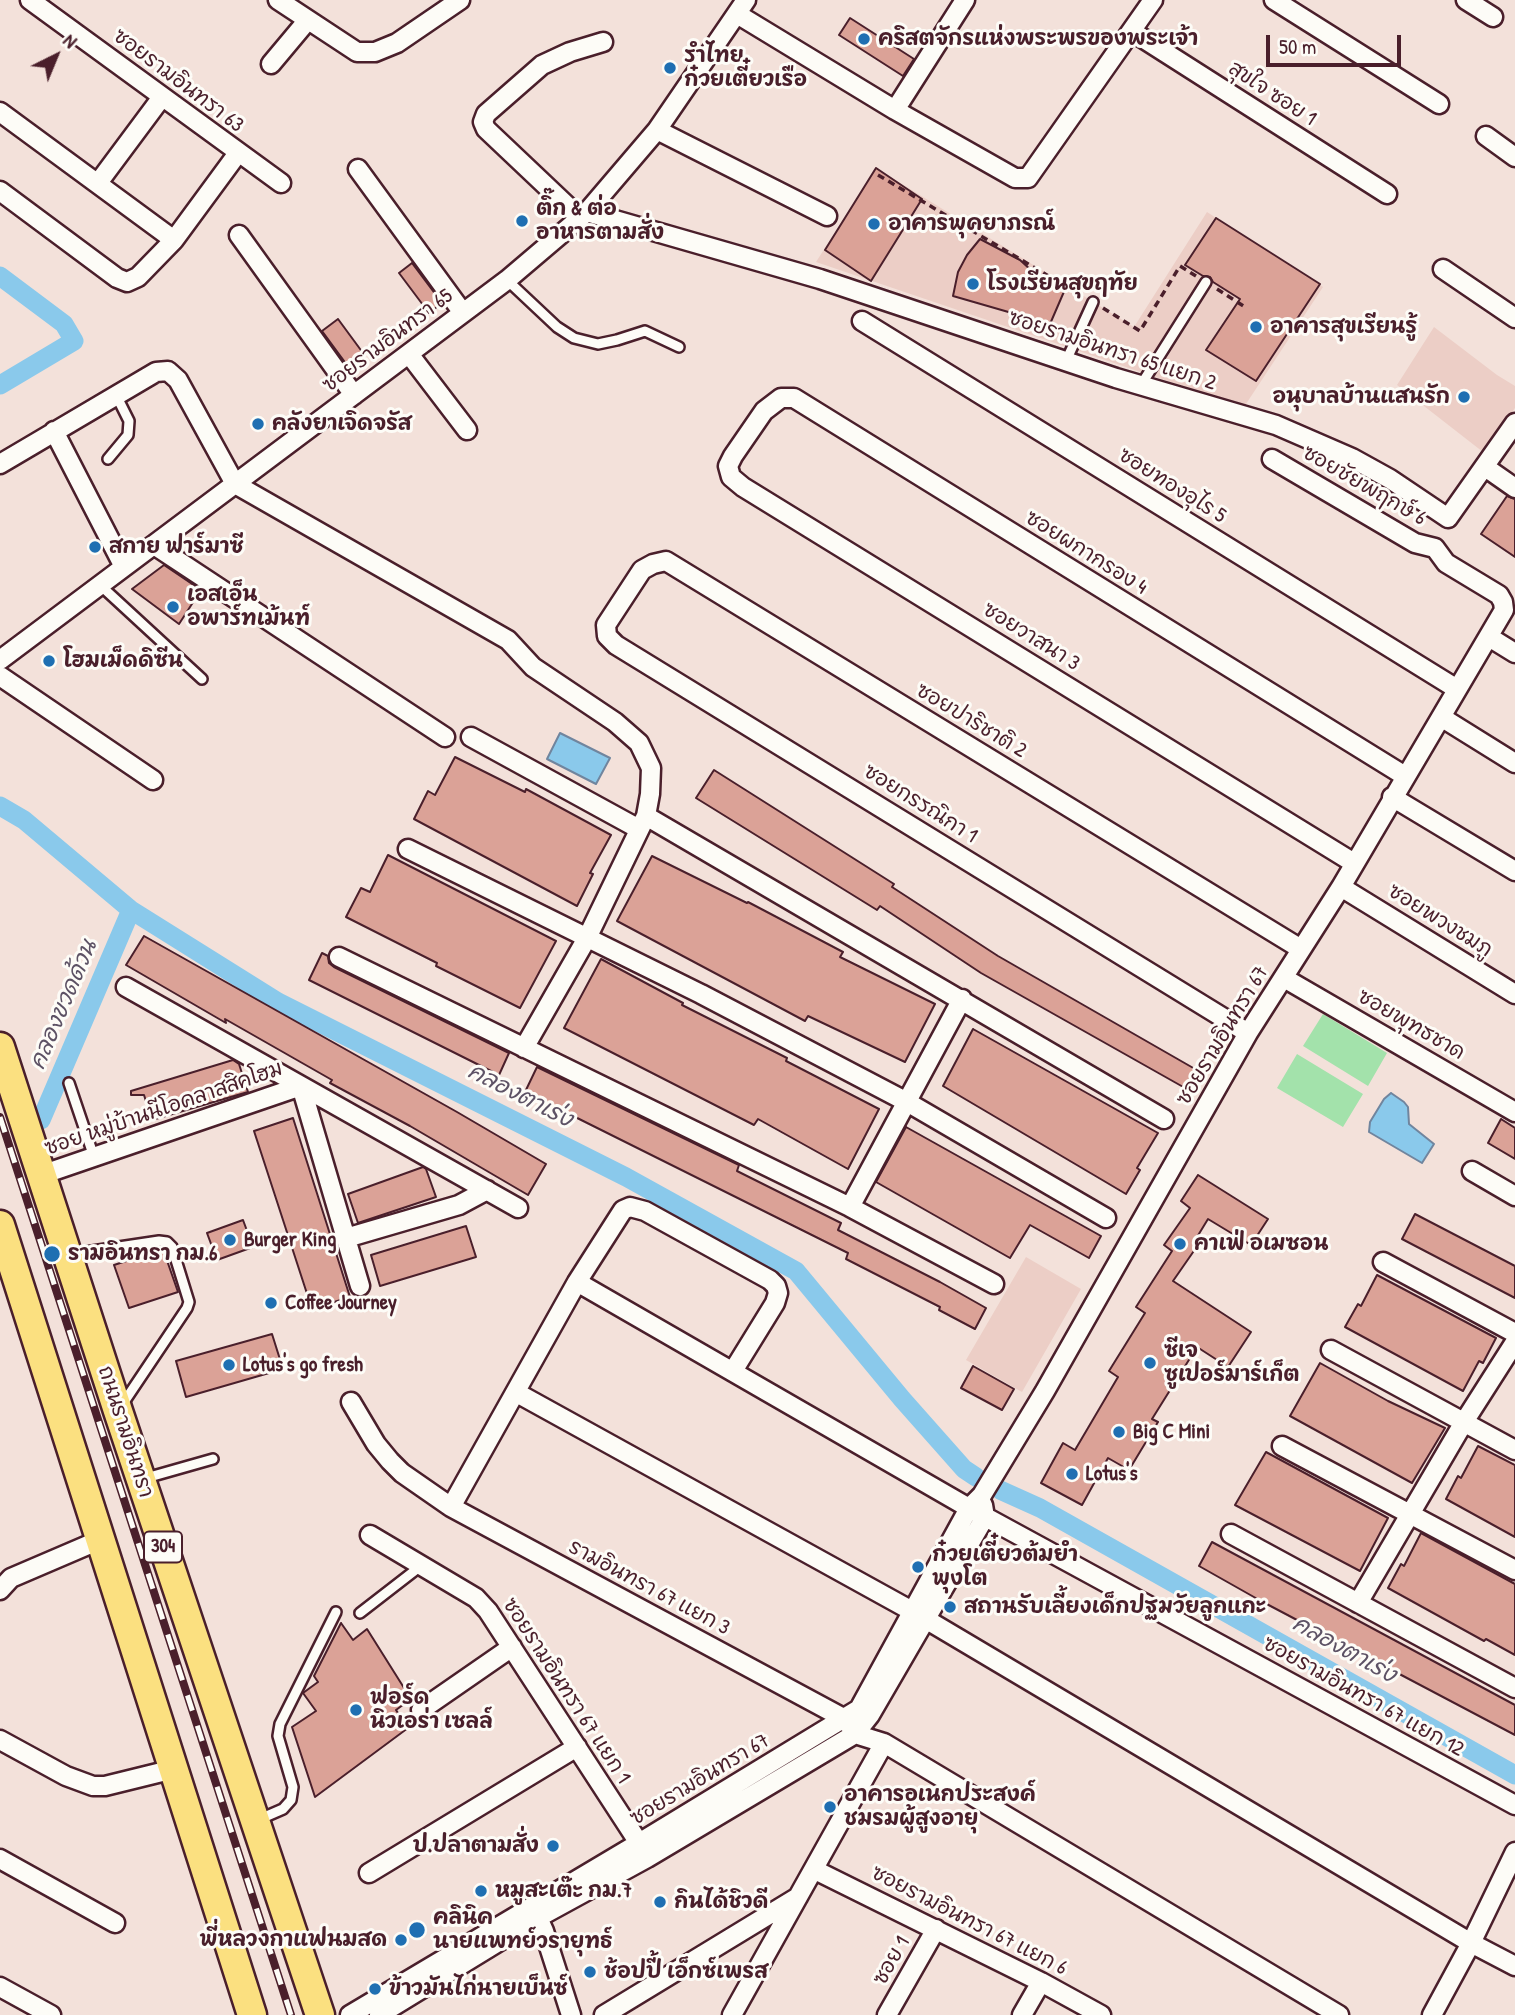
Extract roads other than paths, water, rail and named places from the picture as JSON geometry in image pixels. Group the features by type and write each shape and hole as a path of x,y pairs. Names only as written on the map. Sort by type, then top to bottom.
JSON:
{"main road":[{"name":"ถนนรามอินทรา","path":"0,1047 5,1076 41,1175 320,2015"},
{"path":"0,1225 5,1262 102,1539 252,2015"}],"street":[{"name":"ซอยรามอินทรา 63","path":"0,191 117,278 127,282 138,276 174,240 238,153 30,0"},
{"path":"278,0 356,52 375,52 397,43 460,0"},
{"path":"895,110 965,0"},
{"path":"742,7 895,110 1015,178 1028,178 1153,0"},
{"path":"1274,0 1439,104"},
{"path":"1466,0 1493,17"},
{"name":"ซอยรามอินทรา 65","path":"0,660 507,280 584,215 657,131 742,7"},
{"path":"271,64 307,21"},
{"name":"สุขใจ ซอย 1","path":"1133,32 1387,194"},
{"path":"584,215 486,129 483,122 486,114 542,65 570,52 603,42"},
{"path":"98,183 162,97"},
{"path":"0,112 174,240"},
{"path":"657,131 827,216"},
{"path":"1486,136 1515,157"},
{"path":"238,153 281,183"},
{"path":"358,169 463,313"},
{"name":"ซอยรามอินทรา 65 แยก 2","path":"584,215 820,279 1066,361 1276,425 1328,446 1390,479 1448,518"},
{"path":"239,234 354,395"},
{"path":"1443,269 1515,318"},
{"name":"ซอยทองอุไร 5","path":"862,321 1457,689"},
{"path":"409,354 467,430"},
{"path":"0,464 156,372 168,371 178,380 234,484 508,640 533,667 615,722 639,743 651,768 650,794 643,822 587,937 524,1048"},
{"name":"ซอยผกากรอง 4","path":"750,431 764,411 781,398 794,398 1405,776"},
{"path":"1434,548 1448,518 1515,423"},
{"path":"54,431 124,567"},
{"name":"ซอยวาสนา 3","path":"750,431 728,466 731,477 743,487 1354,863"},
{"name":"ซอยชัยพฤกษ์ 6","path":"1272,458 1415,543 1434,548"},
{"path":"1485,467 1515,488"},
{"path":"154,545 445,737"},
{"name":"ซอยรามอินทรา 67","path":"350,2015 536,1912 647,1858 870,1715 918,1615 977,1513 982,1495 1045,1391 1248,1033 1341,887 1504,611 1499,595 1447,564 1434,548"},
{"name":"ซอยปาริชาติ 2","path":"624,597 642,570 666,561 1301,949"},
{"name":"ซอยกรรณิกา 1","path":"624,597 606,625 607,636 616,645 1248,1033"},
{"path":"1489,637 1515,653"},
{"path":"0,676 153,780"},
{"path":"1441,717 1515,762"},
{"path":"471,737 643,822 962,999 1164,1119"},
{"path":"1392,797 1515,871"},
{"path":"408,849 701,994 907,1102 1106,1219"},
{"name":"ซอยพวงชมภู","path":"1341,887 1515,994"},
{"path":"339,957 850,1207 994,1284"},
{"name":"ซอยพุทธชาด","path":"1284,978 1515,1112"},
{"name":"ซอย หมู่บ้านนีโอคลาสสิคโฮม","path":"126,987 518,1208"},
{"path":"850,1207 962,999"},
{"name":"ซอย หมู่บ้านนีโอคลาสสิคโฮม","path":"41,1175 301,1086"},
{"name":"ซอย หมู่บ้านนีโอคลาสสิคโฮม","path":"301,1086 360,1286"},
{"path":"1472,1171 1515,1196"},
{"path":"346,1238 459,1206 487,1190"},
{"path":"451,1507 517,1394 577,1282 623,1210 629,1207 645,1211 770,1280 776,1286 778,1293 775,1303 733,1371"},
{"path":"1383,1262 1515,1333"},
{"name":"ซอยรามอินทรา 67 แยก 12","path":"577,1282 977,1513 1515,1805"},
{"path":"1358,1603 1464,1422 1515,1342"},
{"path":"1331,1350 1515,1450"},
{"path":"517,1394 918,1615 1471,1943 1515,1966"},
{"name":"รามอินทรา 67 แยก 3","path":"351,1402 376,1444 390,1461 402,1473 451,1507 850,1727 884,1743 1339,2015"},
{"path":"1282,1446 1515,1570"},
{"path":"1231,1534 1515,1688"},
{"name":"ซอยรามอินทรา 67 แยก 1","path":"370,1535 476,1598 512,1647 639,1843"},
{"path":"0,1590 11,1578 102,1539"},
{"path":"421,1710 512,1647"},
{"name":"ซอยรามอินทรา 67","path":"379,2015 639,1843 850,1727"},
{"path":"0,1740 66,1776 93,1786 105,1786 174,1769"},
{"path":"732,2015 884,1743"},
{"path":"369,1872 577,1747"},
{"path":"1432,2015 1515,1852"},
{"path":"0,1859 115,1923"},
{"name":"ซอยรามอินทรา 67 แยก 6","path":"815,1870 1041,1982 1101,2015"},
{"path":"604,2015 800,1895"},
{"path":"536,1912 570,2015"},
{"name":"ซอย 1","path":"887,2015 936,1929"},
{"path":"1022,2015 1041,1982"},
{"path":"0,1987 51,2015"}],"lane":[{"path":"507,280 557,327 574,338 598,344 645,331 680,347"},
{"path":"1141,385 1206,282"},
{"path":"1066,361 1093,302"},
{"path":"108,459 128,435 129,421 117,397"},
{"path":"100,585 202,678"},
{"path":"69,1083 94,1157"},
{"path":"67,1255 159,1241 167,1242 172,1247 189,1303 118,1411"},
{"path":"141,1480 213,1459"},
{"path":"360,1613 422,1565"},
{"path":"255,1822 283,1809 291,1800 293,1787 278,1736 280,1724 336,1612"}],"water":[{"path":"560,733 610,758 596,784 547,759"},
{"path":"1391,1093 1408,1107 1409,1124 1434,1144 1422,1163 1369,1132 1370,1122 1384,1099"}],"waterway":[{"name":"คลองตาเร่ง","path":"0,276 64,324 74,341 0,385"},
{"name":"คลองตาเร่ง","path":"0,806 24,820 131,910 278,1002 626,1177 796,1271 902,1399 964,1469 976,1477"},
{"name":"คลองขวดด้วน","path":"41,1120 131,910"},
{"name":"คลองตาเร่ง","path":"1000,1490 1040,1508 1515,1775"}],"railway":[{"path":"0,1117 291,2015"}],"place":[{"name":"คริสตจักรแห่งพระพรของพระเจ้า","path":"864,39"},
{"name":"รำไทย ก๋วยเตี๋ยวเรือ","path":"670,68"},
{"name":"ติ๊ก & ต่อ อาหารตามสั่ง","path":"522,221"},
{"name":"อาคารพุคยาภรณ์","path":"874,224"},
{"name":"โรงเรียนสุขฤทัย","path":"973,284"},
{"name":"อาคารสุขเรียนรู้","path":"1256,327"},
{"name":"อนุบาลบ้านแสนรัก","path":"1464,397"},
{"name":"คลังยาเจิดจรัส","path":"258,424"},
{"name":"สกาย ฟาร์มาซี","path":"95,547"},
{"name":"เอสเอ็น อพาร์ทเม้นท์","path":"173,607"},
{"name":"โฮมเม็ดดิซีน","path":"49,661"},
{"name":"Burger King","path":"230,1240"},
{"name":"คาเฟ่ อเมซอน","path":"1180,1244"},
{"name":"รามอินทรา กม.6","path":"52,1254"},
{"name":"Coffee Journey","path":"271,1303"},
{"name":"ซีเจ ซูเปอร์มาร์เก็ต","path":"1150,1363"},
{"name":"Lotus's go fresh","path":"229,1365"},
{"name":"Big C Mini","path":"1119,1432"},
{"name":"Lotus's","path":"1072,1474"},
{"name":"ก๋วยเตี๋ยวต้มยำ พุงโต","path":"918,1567"},
{"name":"สถานรับเลี้ยงเด็กปฐมวัยลูกแกะ","path":"950,1607"},
{"name":"ฟอร์ด นิวเอร่า เซลล์","path":"356,1710"},
{"name":"อาคารอเนกประสงค์ ชมรมผู้สูงอายุ","path":"830,1807"},
{"name":"ป.ปลาตามสั่ง","path":"553,1846"},
{"name":"หมูสะเต๊ะ กม.7","path":"481,1891"},
{"name":"กินได้ชิวดี","path":"660,1902"},
{"name":"คลินิค นายแพทย์วรายุทธ์","path":"417,1930"},
{"name":"พี่หลวงกาแฟนมสด","path":"401,1940"},
{"name":"ช้อปปี้ เอ็กซ์เพรส","path":"590,1972"},
{"name":"ข้าวมันไก่นายเบ็นซ์","path":"375,1989"}]}
